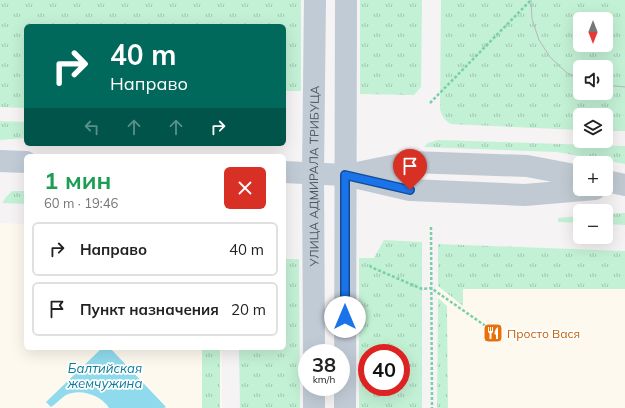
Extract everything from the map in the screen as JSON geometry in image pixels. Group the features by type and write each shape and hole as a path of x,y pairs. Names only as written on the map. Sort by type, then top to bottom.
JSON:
{"street":[{"name":"УЛИЦА АДМИРАЛА ТРИБУЦА","path":"314,344 315,0"},
{"path":"345,408 346,0"},
{"path":"0,161 24,162"},
{"path":"345,175 411,162 527,166 573,175"},
{"path":"286,172 345,175 410,190 525,195 573,191"},
{"path":"613,183 625,186"},
{"path":"613,187 625,186"},
{"path":"314,396 314,408"}],"path":[{"path":"430,103 531,0"},
{"path":"431,228 432,408"},
{"path":"368,262 371,267 422,289 431,288 487,327"}],"shaded area":[{"path":"0,223 24,224 24,350 222,350 222,408 0,408"},
{"path":"438,244 625,251 625,408 437,408"}],"green space":[{"path":"0,0 301,0 301,91 286,91 286,24 24,24 24,108 0,107"},
{"path":"360,0 422,0 421,87 414,95 360,94"},
{"path":"441,0 625,0 625,131 613,131 613,108 573,108 573,130 451,124 442,114 440,109"},
{"path":"0,121 24,122 24,138 0,140"},
{"path":"438,140 573,144 573,148 613,148 613,146 625,146 625,164 613,162 613,156 580,156 557,152 424,147 428,143"},
{"path":"12,191 24,191 24,204 2,203"},
{"path":"625,213 625,225 613,224 613,214"},
{"path":"573,217 573,223 558,222 558,218"},
{"path":"384,240 422,242 422,408 359,408 359,396 410,396 410,344 359,344 359,258 374,258"},
{"path":"438,244 625,251 625,289 463,289 463,306 438,286"},
{"path":"286,259 299,259 298,396 300,396 300,408 240,408 239,350 286,350"},
{"path":"438,298 447,306 448,408 437,408"},
{"path":"202,350 220,350 220,408 202,408"}],"water":[{"name":"Балтийская жемчужина","path":"100,350 112,350 166,407 109,408 96,396 78,392 66,395 51,407 46,402"}],"tram line":[{"path":"531,0 532,19 539,40 550,57 567,73 573,76"},
{"path":"613,86 625,87"}],"place":[{"name":"Просто Вася","path":"493,333"}],"route":[{"path":"345,317 345,175 410,190"}]}
